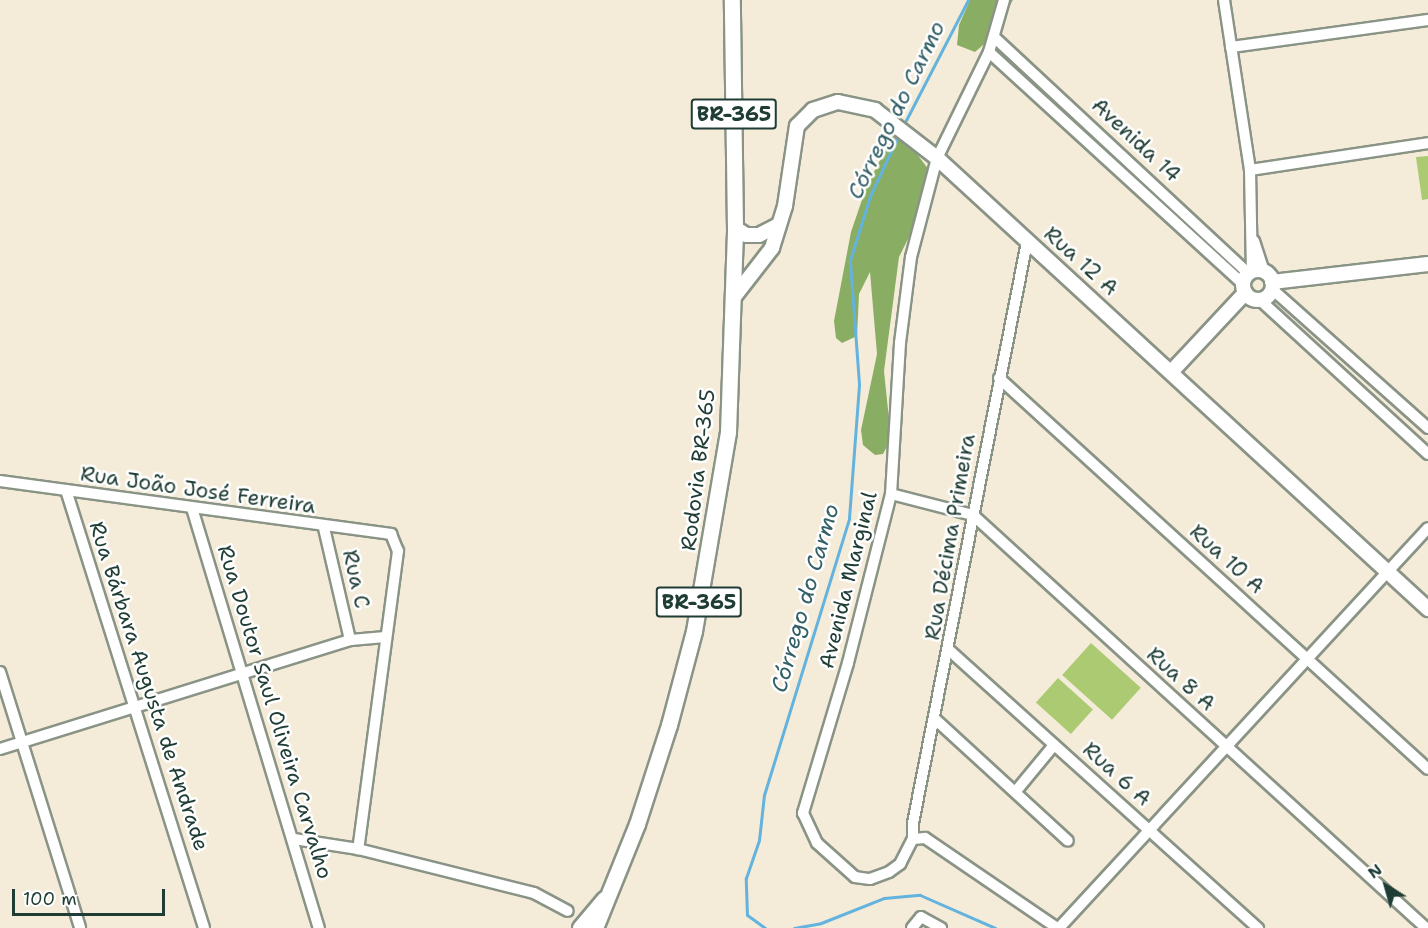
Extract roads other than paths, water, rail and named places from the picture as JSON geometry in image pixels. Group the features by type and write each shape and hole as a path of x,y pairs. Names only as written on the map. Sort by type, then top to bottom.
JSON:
{"main road":[{"name":"Rodovia BR-365","path":"595,928 637,824 669,725 694,631 728,432 735,228 732,0"}],"street":[{"name":"Avenida Marginal","path":"913,839 900,864 889,872 870,879 855,877 817,843 803,813 848,663 891,494 900,343 911,257 937,158 989,52 1004,0"},
{"path":"1224,0 1250,170 1252,235 1257,281"},
{"path":"1231,47 1428,20"},
{"name":"Avenida 14","path":"994,37 1257,281 1260,300 1428,454"},
{"name":"Avenida 14","path":"989,52 1428,428"},
{"name":"Rua 12 A","path":"734,297 772,248 785,206 796,126 826,105 852,103 875,110 937,158 1173,372 1428,609"},
{"path":"1250,170 1428,142"},
{"path":"735,228 746,235 759,235 779,225"},
{"name":"Rua Décima Primeira","path":"913,839 913,823 949,650 999,378 1027,242"},
{"path":"1173,372 1257,281 1428,264"},
{"name":"Rua 10 A","path":"999,378 1428,769"},
{"name":"Rua João José Ferreira","path":"0,481 324,528 391,534 398,551 387,637"},
{"name":"Rua Bárbara Augusta de Andrade","path":"66,490 137,707 204,928"},
{"name":"Rua 8 A","path":"891,494 973,514 1426,928"},
{"name":"Rua Doutor Saul Oliveira Carvalho","path":"192,508 244,671 319,928"},
{"name":"Rua C","path":"324,528 350,640"},
{"path":"913,839 925,838 940,846 1058,928 1151,831 1428,528"},
{"path":"0,749 244,671 350,640 387,637 358,849"},
{"name":"Rua 6 A","path":"949,650 1258,928"},
{"path":"0,672 80,928"},
{"path":"935,719 1068,841"},
{"path":"1016,791 1054,745"},
{"path":"294,839 358,849 534,893 568,911"},
{"path":"580,928 608,895"},
{"path":"912,928 921,917 941,928"}],"waterway":[{"name":"Córrego do Carmo","path":"903,126 968,0"},
{"name":"Córrego do Carmo","path":"765,928 747,915 746,878 759,840 764,795 849,518 859,384 850,260 870,196 899,134"},
{"name":"Córrego do Carmo","path":"794,928 821,923 884,898 920,895 995,928"}]}
